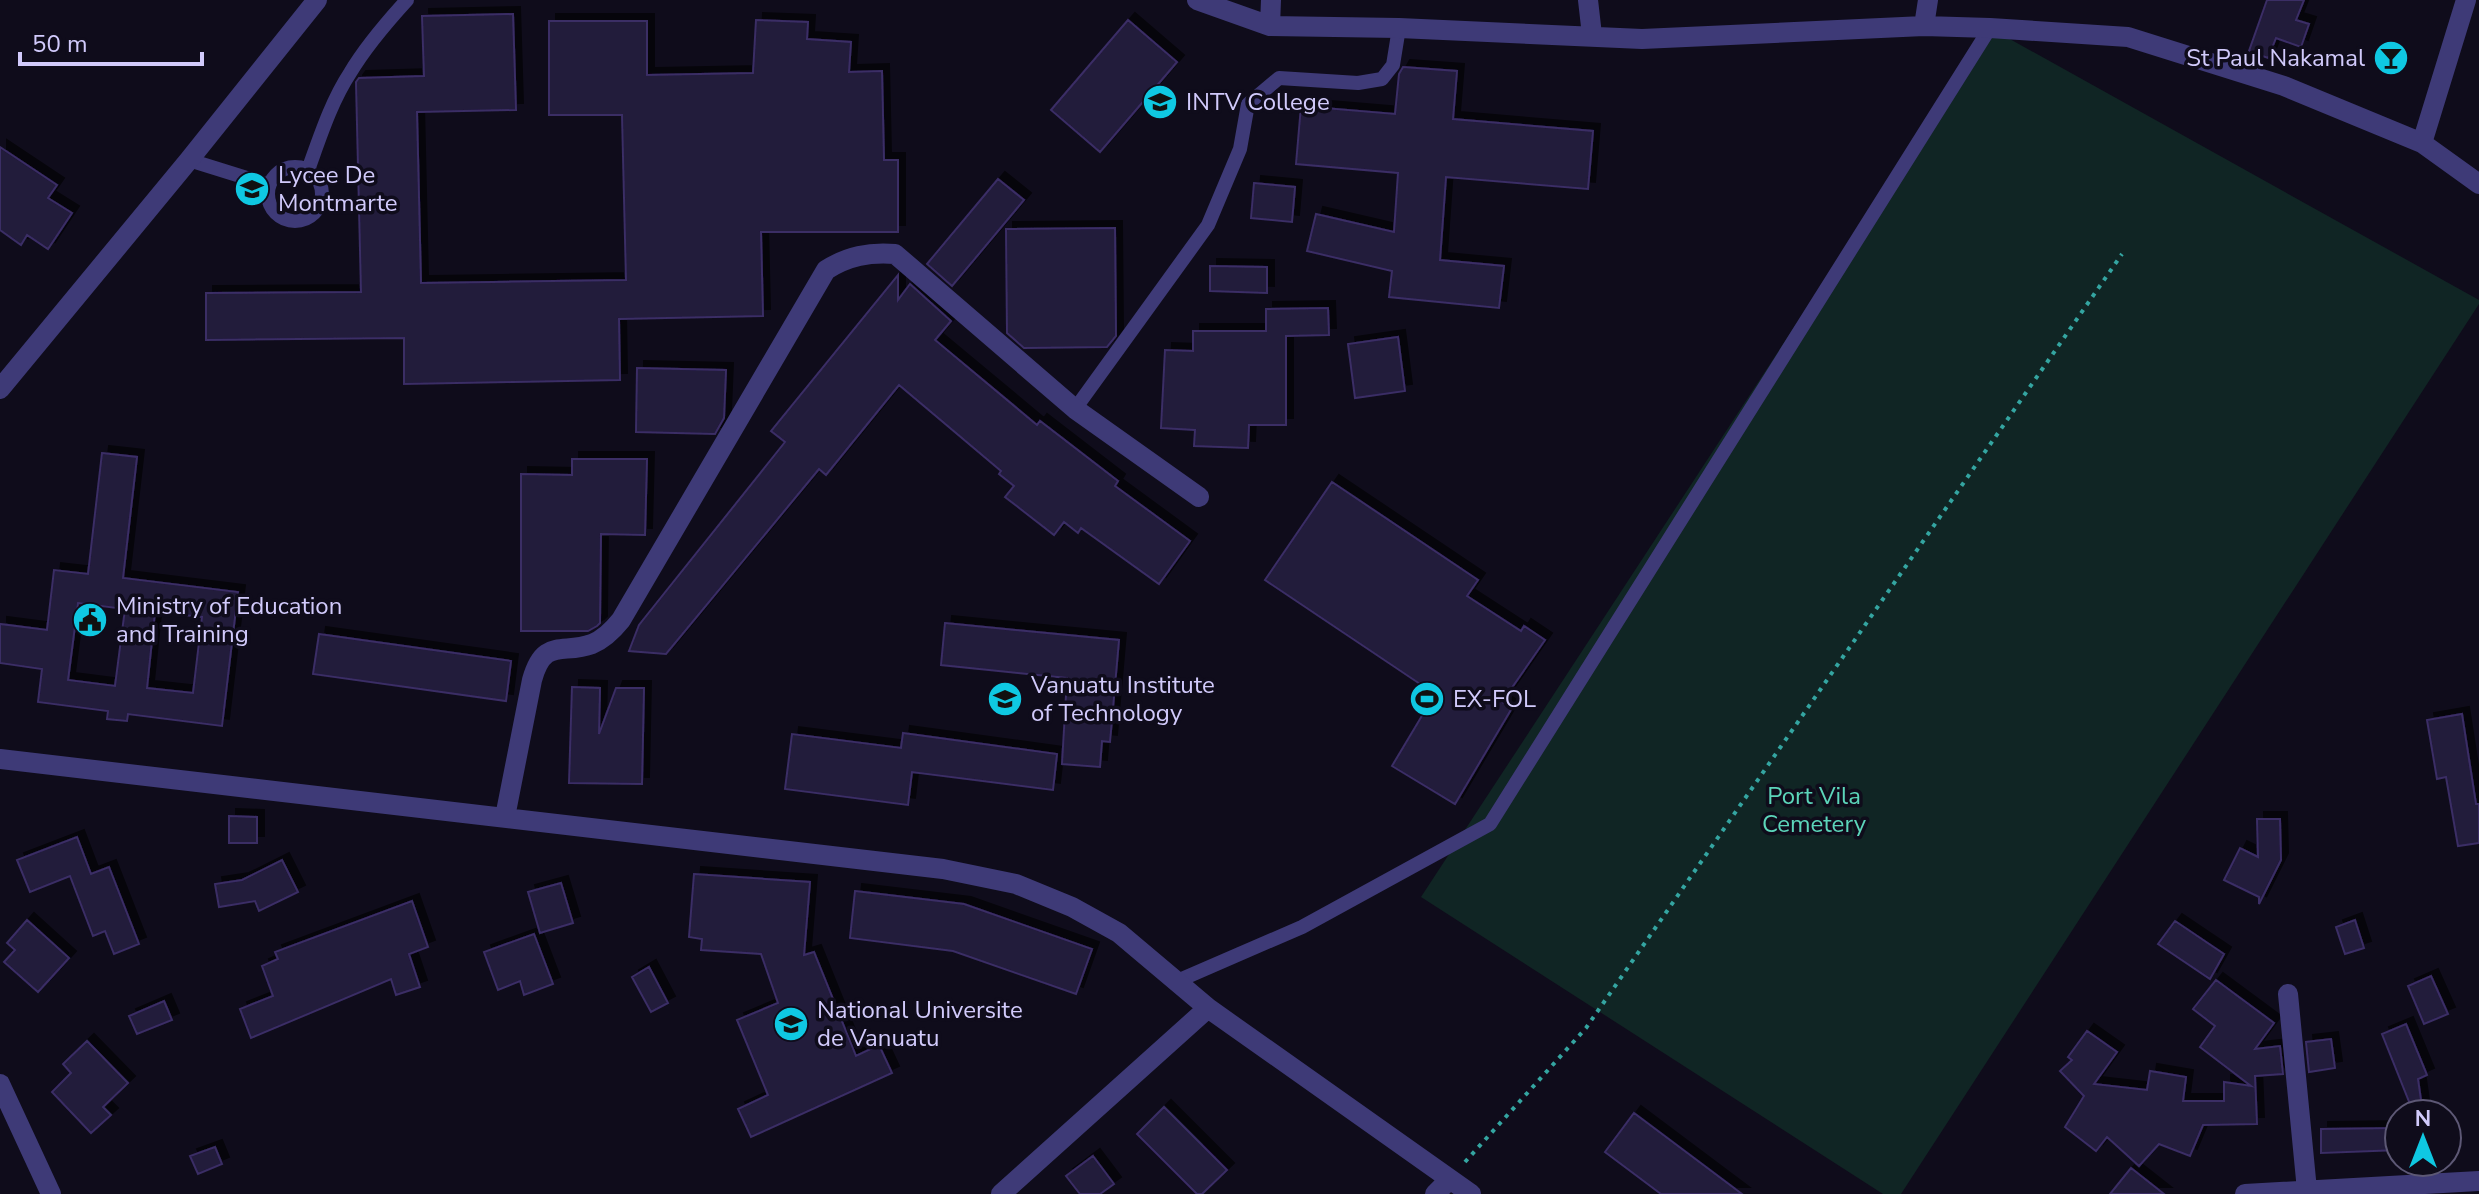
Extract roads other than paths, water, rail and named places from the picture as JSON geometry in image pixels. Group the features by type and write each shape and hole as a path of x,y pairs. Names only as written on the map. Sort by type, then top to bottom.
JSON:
{"street":[{"path":"0,389 317,0"},
{"path":"1197,0 1270,26 1399,28 1642,39 1924,26 2128,37 2284,86 2422,143 2479,184"},
{"path":"1270,26 1271,0"},
{"path":"1588,0 1592,35"},
{"path":"1924,26 1928,0"},
{"path":"2422,143 2466,0"},
{"path":"505,817 532,680 538,664 558,648 580,647 601,640 621,620 826,270 859,255 895,254 1075,409 1199,497"},
{"path":"0,759 943,869 1016,884 1072,907 1119,933 1208,1008 1471,1194"},
{"path":"2288,994 2307,1190"},
{"path":"1001,1194 1208,1008"},
{"path":"0,1084 51,1194"},
{"path":"1435,1194 1450,1179"},
{"path":"2245,1194 2479,1181"}],"lane":[{"path":"308,170 348,75 380,30 407,0"},
{"path":"1075,409 1208,225 1240,149 1248,104 1279,78 1358,83 1382,79 1393,65 1399,28"},
{"path":"1175,982 1302,927 1490,824 1990,28"},
{"path":"189,160 269,185"},
{"path":"299,167 308,170 316,175 323,193 321,203 309,217 291,221 274,211 269,203 269,185 281,170 299,167"}],"place":[{"name":"St Paul Nakamal","path":"2391,58"},
{"name":"INTV College","path":"1160,102"},
{"name":"Lycee De Montmarte","path":"252,189"},
{"name":"Ministry of Education and Training","path":"90,620"},
{"name":"Vanuatu Institute of Technology","path":"1005,699"},
{"name":"EX-FOL","path":"1427,699"},
{"name":"National Universite de Vanuatu","path":"791,1024"}],"park label":[{"name":"Port Vila Cemetery","path":"1814,810"}]}
